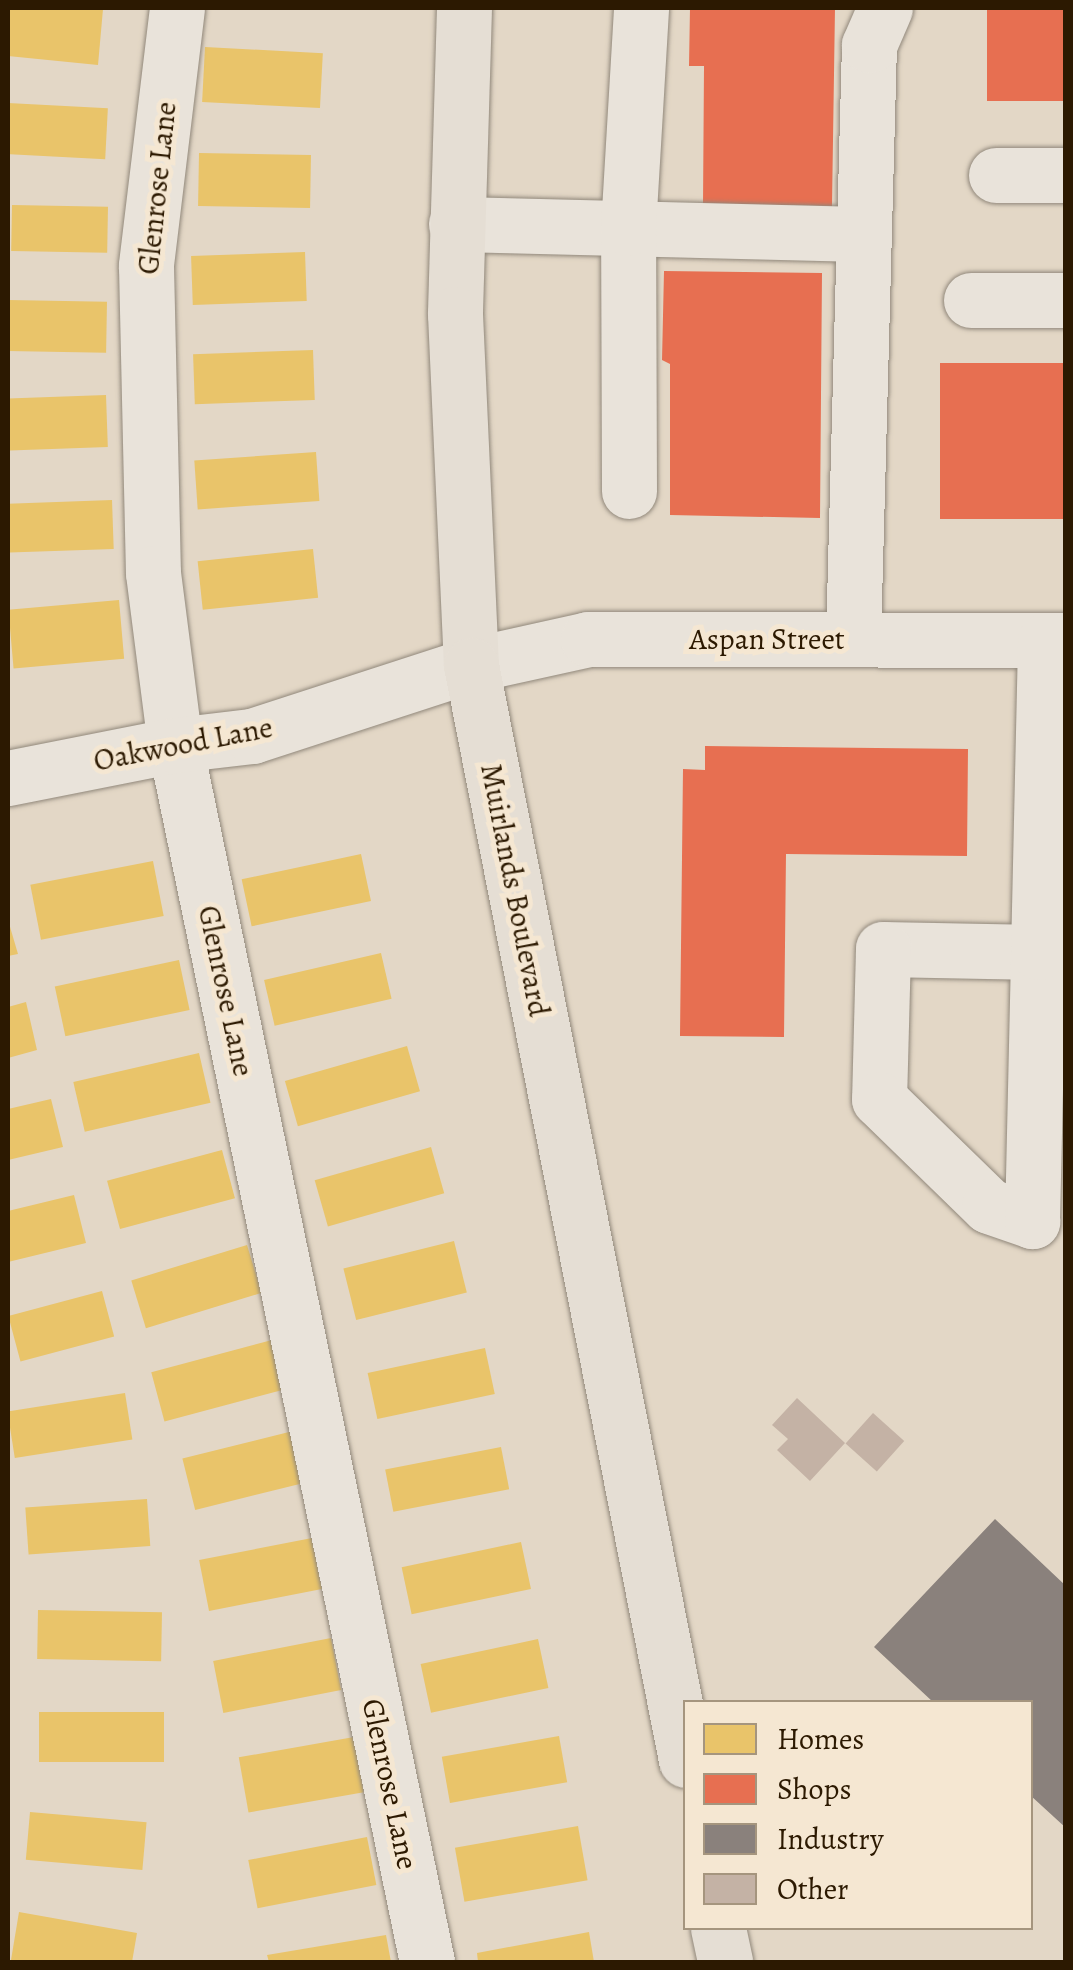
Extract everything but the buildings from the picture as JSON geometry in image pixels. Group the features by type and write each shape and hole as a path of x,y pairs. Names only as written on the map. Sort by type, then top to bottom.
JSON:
{"main road":[{"name":"Muirlands Boulevard","path":"464,8 455,314 471,665 683,1745"},
{"path":"718,1930 725,1962"}],"street":[{"name":"Glenrose Lane","path":"177,8 146,266 153,573 175,745 427,1962"},
{"path":"629,492 628,228 641,8"},
{"path":"853,640 869,45 885,8"},
{"path":"996,175 1066,174"},
{"path":"456,224 864,234"},
{"path":"971,300 1066,300"},
{"name":"Aspan Street","path":"471,665 588,640 1055,640"},
{"path":"1038,952 883,949 880,1098 990,1206 1032,1221 1038,952 1055,640"},
{"name":"Oakwood Lane","path":"8,778 175,745 252,736 471,665"}]}
